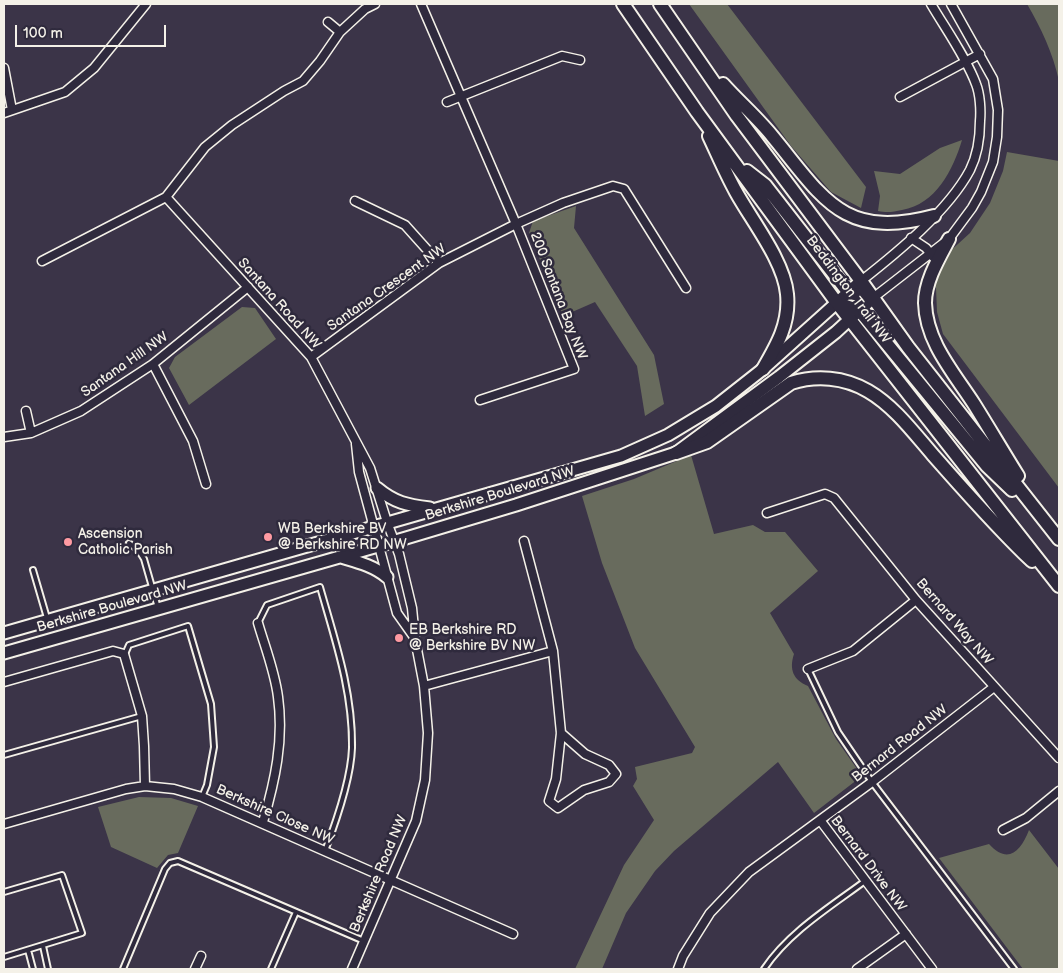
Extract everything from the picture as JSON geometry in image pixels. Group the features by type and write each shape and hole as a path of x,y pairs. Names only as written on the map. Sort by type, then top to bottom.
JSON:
{"main road":[{"name":"Beddington Trail NW","path":"623,4 697,112 838,303 855,315 1059,587"},
{"name":"Beddington Trail NW","path":"660,4 737,116 908,347 1059,539"},
{"path":"697,57 771,135 816,191 837,208 859,219 878,224 906,223 934,216"},
{"path":"697,112 735,191 775,259 787,293 785,326 776,348 763,369"},
{"path":"734,160 765,185 849,293 873,298"},
{"path":"949,239 934,258 925,302 929,327 947,364 1048,525"},
{"name":"Berkshire Boulevard NW","path":"4,633 621,456 668,435 697,419 728,397 763,369 861,281"},
{"name":"Berkshire Boulevard NW","path":"4,653 395,542 676,453 779,377 873,298"},
{"path":"855,315 987,466 1048,525"},
{"path":"676,453 707,442 791,383 807,378 820,378 843,380 855,384 873,394 894,412 1006,537 1059,587"},
{"path":"377,488 395,501 410,506 437,508"},
{"path":"341,557 365,564 388,577"}],"street":[{"path":"4,113 65,92 94,68 146,4"},
{"path":"42,261 166,198 205,147 232,125 303,80 320,61 340,32 365,9 375,4"},
{"path":"421,4 516,224"},
{"path":"861,281 911,238 948,202 970,169 980,133 981,112 977,85 931,4"},
{"path":"949,239 972,208 981,192 993,162 998,110 993,79 951,4"},
{"path":"328,22 340,32"},
{"path":"900,97 980,54"},
{"path":"447,102 562,56 580,60"},
{"path":"4,68 12,110"},
{"name":"Santana Crescent NW","path":"311,357 439,264 516,224 563,203 613,186 624,189 686,288"},
{"name":"Santana Road NW","path":"166,198 311,357 370,468 387,522"},
{"path":"355,201 405,225 439,264"},
{"name":"200 Santana Bay NW","path":"480,400 574,369 516,224"},
{"path":"873,298 934,258 920,242 911,238"},
{"name":"Santana Hill NW","path":"4,438 32,433 81,411 153,364 248,287"},
{"path":"153,364 193,441 206,484"},
{"path":"26,411 32,433"},
{"name":"Santana Road NW","path":"356,440 359,472 373,527"},
{"name":"Bernard Way NW","path":"767,513 825,494 834,498 916,600 1059,758"},
{"name":"Berkshire Road NW","path":"352,969 416,820 425,780 428,733 424,686 415,639 412,608 399,554 387,522"},
{"name":"Berkshire Road NW","path":"373,527 397,613 415,639"},
{"path":"524,541 553,651 561,733 556,779 549,801 558,808 584,790 609,782 616,774 609,765 586,754 561,733"},
{"path":"808,670 853,651 916,600"},
{"path":"258,623 278,695 281,728 276,776 262,822"},
{"path":"4,682 113,650 124,654 142,716 145,786"},
{"path":"424,686 553,651"},
{"name":"Bernard Road NW","path":"820,820 994,687"},
{"name":"Berkshire Close NW","path":"4,824 126,789 145,786 174,789 202,797 262,822 513,934"},
{"path":"1004,830 1026,818 1059,791"},
{"name":"Bernard Drive NW","path":"678,969 683,956 710,913 750,872 820,820 932,969"},
{"path":"857,969 906,934"},
{"path":"195,969 201,956"}],"lane":[{"path":"129,543 139,551 144,559 158,609"},
{"path":"33,570 47,621"},
{"path":"258,623 267,605 320,588 344,674 351,718 352,750 344,791 334,828 325,851"},
{"path":"124,654 129,645 188,626 212,704 214,747 207,784 202,797"},
{"path":"808,670 838,732 872,782 1014,969"},
{"path":"4,755 142,716"},
{"path":"123,969 165,869 170,863 178,861 364,941"},
{"path":"4,892 62,875 82,933 4,957"},
{"path":"764,969 772,957 806,924 865,880"},
{"path":"271,969 296,912"},
{"path":"43,946 48,969"},
{"path":"28,950 33,969"}],"green space":[{"path":"689,4 727,4 866,187 861,208 831,192 791,146"},
{"path":"1027,4 1059,4 1059,81 1046,41"},
{"path":"962,140 954,163 934,193 924,201 902,210 893,212 878,211 880,196 874,171 900,174 940,148"},
{"path":"1007,152 1059,161 1059,488 943,334 937,312 936,288 934,286 939,270 947,254 970,233 990,203 1003,171"},
{"path":"576,206 574,228 654,355 664,404 645,416 637,366 595,302 563,316 529,233 533,221"},
{"path":"242,307 255,308 276,339 189,405 169,368 175,357"},
{"path":"691,455 714,534 753,525 765,532 785,532 818,571 770,613 794,654 792,669 796,677 808,686 836,739 862,776 814,813 778,762 674,851 655,871 626,913 602,969 575,969 624,865 654,820 633,786 637,779 635,767 692,753 695,747 635,648 602,563 582,496 634,479"},
{"path":"139,797 171,798 198,806 178,853 168,855 157,868 111,847 98,807"},
{"path":"1029,830 1059,869 1059,969 1023,969 939,858 989,844 1002,854 1013,853 1022,844"}],"place":[{"name":"WB Berkshire BV @ Berkshire RD NW","path":"268,537"},
{"name":"Ascension Catholic Parish","path":"68,542"},
{"name":"EB Berkshire RD @ Berkshire BV NW","path":"399,638"}]}
